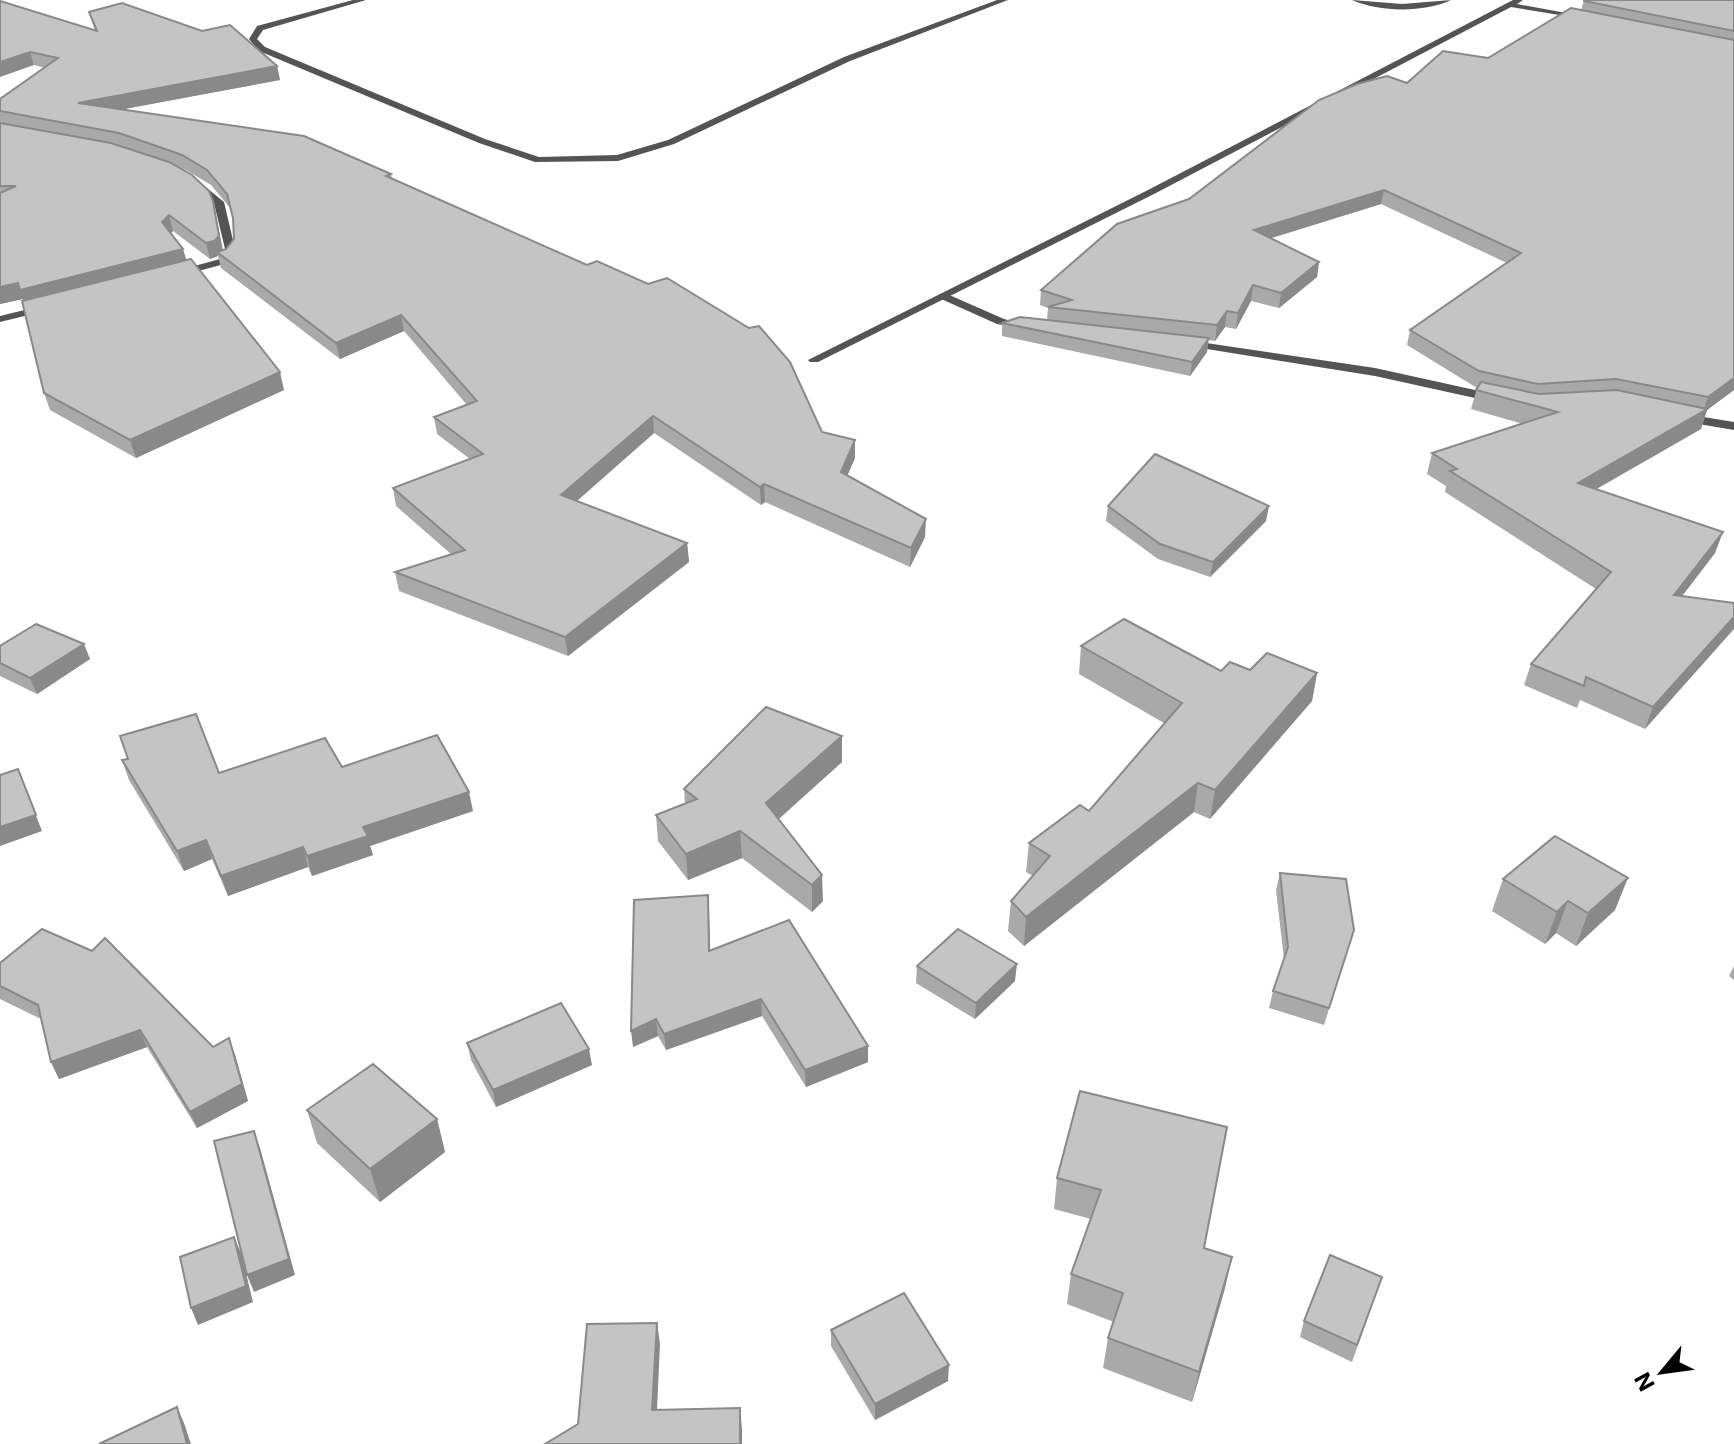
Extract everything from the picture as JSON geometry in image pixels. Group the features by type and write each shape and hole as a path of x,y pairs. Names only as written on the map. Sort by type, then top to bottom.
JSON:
{"street":[{"path":"362,0 260,28 253,39 262,49 482,141 538,160 618,158 671,142 847,59 1004,0"},
{"path":"1356,0 1393,8 1421,8 1447,0"},
{"path":"814,360 1151,192 1515,2 1594,19"},
{"path":"163,278 224,261 231,253 219,202 185,176"},
{"path":"943,296 1001,322 1036,328"},
{"path":"0,319 59,304"},
{"path":"1179,342 1375,372 1505,401"},
{"path":"1672,415 1734,426"}],"building":[{"path":"1734,0 1734,31 1584,1"},
{"path":"0,1 97,31 89,12 122,3 202,31 230,25 277,66 78,103 304,136 587,265 597,261 648,284 667,278 749,328 759,326 790,362 822,432 855,440 841,472 926,519 911,548 764,484 760,487 653,416 561,495 687,543 565,637 395,572 465,550 393,488 483,454 434,417 477,401 401,315 336,343 217,252 226,249 234,239 233,218 227,194 207,170 182,155 119,133 0,111 0,99 58,58 30,52 0,62"},
{"path":"1571,8 1734,40 1734,378 1708,397 1616,379 1538,384 1479,371 1410,330 1521,253 1384,190 1254,230 1319,262 1281,293 1253,285 1238,313 1227,311 1217,325 1048,307 1072,300 1041,290 1117,224 1189,199 1319,100 1357,84 1387,76 1407,83 1443,51 1488,58"},
{"path":"0,123 111,143 169,162 192,175 209,191 219,236 206,243 169,215 162,222 183,249 20,290 18,283 0,287 0,193 16,186 0,186"},
{"path":"191,259 280,372 130,440 44,393 22,301"},
{"path":"1020,317 1209,338 1192,362 1002,323"},
{"path":"1481,382 1539,394 1617,390 1707,409 1578,483 1723,532 1674,595 1734,603 1734,617 1653,707 1586,677 1584,686 1531,664 1611,572 1450,471 1457,469 1432,453 1558,412 1476,390"},
{"path":"1155,454 1269,506 1213,562 1160,544 1108,506"},
{"path":"1124,619 1221,671 1230,662 1250,670 1267,653 1317,673 1215,790 1198,783 1026,917 1011,901 1050,856 1029,843 1080,805 1089,811 1182,703 1081,646"},
{"path":"36,624 84,644 30,678 0,663 0,646"},
{"path":"766,707 842,736 766,803 822,875 812,885 740,831 686,854 656,815 697,799 684,789"},
{"path":"196,714 219,773 325,738 342,767 437,735 469,792 363,827 368,836 307,856 303,847 221,876 206,840 177,851 122,760 128,759 120,736"},
{"path":"18,769 36,815 0,827 0,775"},
{"path":"1555,836 1628,878 1588,913 1568,901 1557,912 1503,879"},
{"path":"1280,873 1346,879 1354,930 1329,1008 1273,991 1288,947"},
{"path":"708,895 709,951 789,920 868,1046 805,1070 761,999 664,1034 656,1019 631,1031 634,900"},
{"path":"42,929 92,951 105,938 213,1047 229,1038 242,1084 190,1112 140,1030 51,1062 38,1005 0,986 0,963"},
{"path":"958,929 1017,964 976,1003 917,966"},
{"path":"561,1003 589,1049 493,1090 467,1043"},
{"path":"373,1064 437,1119 370,1169 307,1110"},
{"path":"1080,1091 1227,1127 1204,1248 1232,1257 1199,1372 1108,1338 1123,1293 1071,1274 1101,1190 1057,1178"},
{"path":"254,1131 289,1259 247,1275 214,1141"},
{"path":"234,1237 246,1286 191,1308 180,1257"},
{"path":"1330,1255 1382,1277 1357,1345 1304,1321"},
{"path":"904,1293 949,1365 875,1404 831,1330"},
{"path":"657,1323 652,1410 740,1408 740,1444 545,1444 578,1424 587,1324"},
{"path":"177,1407 187,1444 99,1444"}]}
